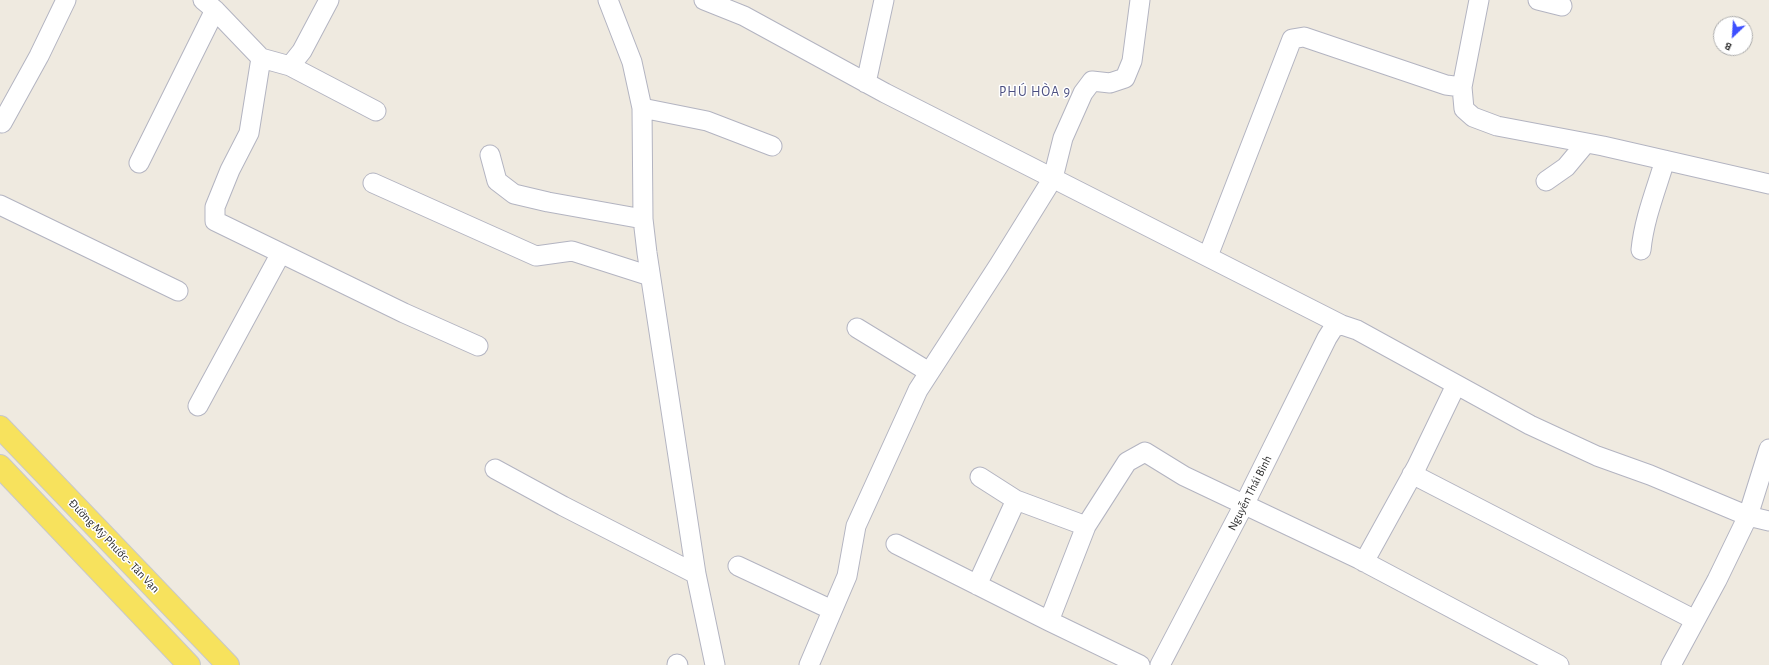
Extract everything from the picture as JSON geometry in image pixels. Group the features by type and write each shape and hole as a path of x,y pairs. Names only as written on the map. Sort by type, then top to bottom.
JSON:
{"main road":[{"name":"Đường Mỹ Phước - Tân Vạn","path":"0,427 228,665"},
{"path":"0,466 189,665"}],"street":[{"path":"1,124 39,56 66,0"},
{"path":"290,66 302,52 329,0"},
{"path":"608,0 632,62 642,108 643,219 650,276 696,574 715,665"},
{"path":"704,0 744,16 866,83 1342,325 1357,330 1530,425 1597,456 1650,475 1748,516 1769,521"},
{"path":"866,83 884,0"},
{"path":"809,665 847,576 856,526 918,390 1053,178 1063,138 1083,93 1092,81 1110,83 1125,78 1132,62 1140,0"},
{"path":"1479,0 1462,86 1464,109 1473,117 1497,126 1586,142 1769,184"},
{"path":"1538,0 1562,6"},
{"path":"139,163 209,5 261,58 290,66 376,111"},
{"path":"1208,256 1292,39 1304,37 1446,85 1462,86"},
{"path":"261,58 249,133 230,170 215,207 215,221 281,254 478,346"},
{"path":"642,108 707,121 772,146"},
{"path":"1546,180 1566,167 1586,142"},
{"path":"490,155 497,181 514,194 548,202 643,219"},
{"path":"1641,250 1642,239 1651,204 1665,160"},
{"path":"373,183 536,256 572,251 650,276"},
{"path":"0,205 178,291"},
{"path":"198,406 281,254"},
{"name":"Nguyễn Thái Bình","path":"1160,665 1244,504 1327,338 1334,327 1342,325"},
{"path":"857,328 929,372"},
{"path":"1364,562 1412,474 1456,385"},
{"path":"1671,665 1748,516 1769,449"},
{"path":"1049,622 1086,526 1128,462 1145,452 1184,476 1364,562 1559,665"},
{"path":"495,469 563,506 696,574"},
{"path":"1412,474 1695,620"},
{"path":"980,477 1016,500 1086,526"},
{"path":"977,585 1016,500"},
{"path":"896,544 1049,622 1140,665"},
{"path":"738,566 832,610"}],"district":[{"name":"PHÚ HÒA 9","path":"1035,92"}]}
